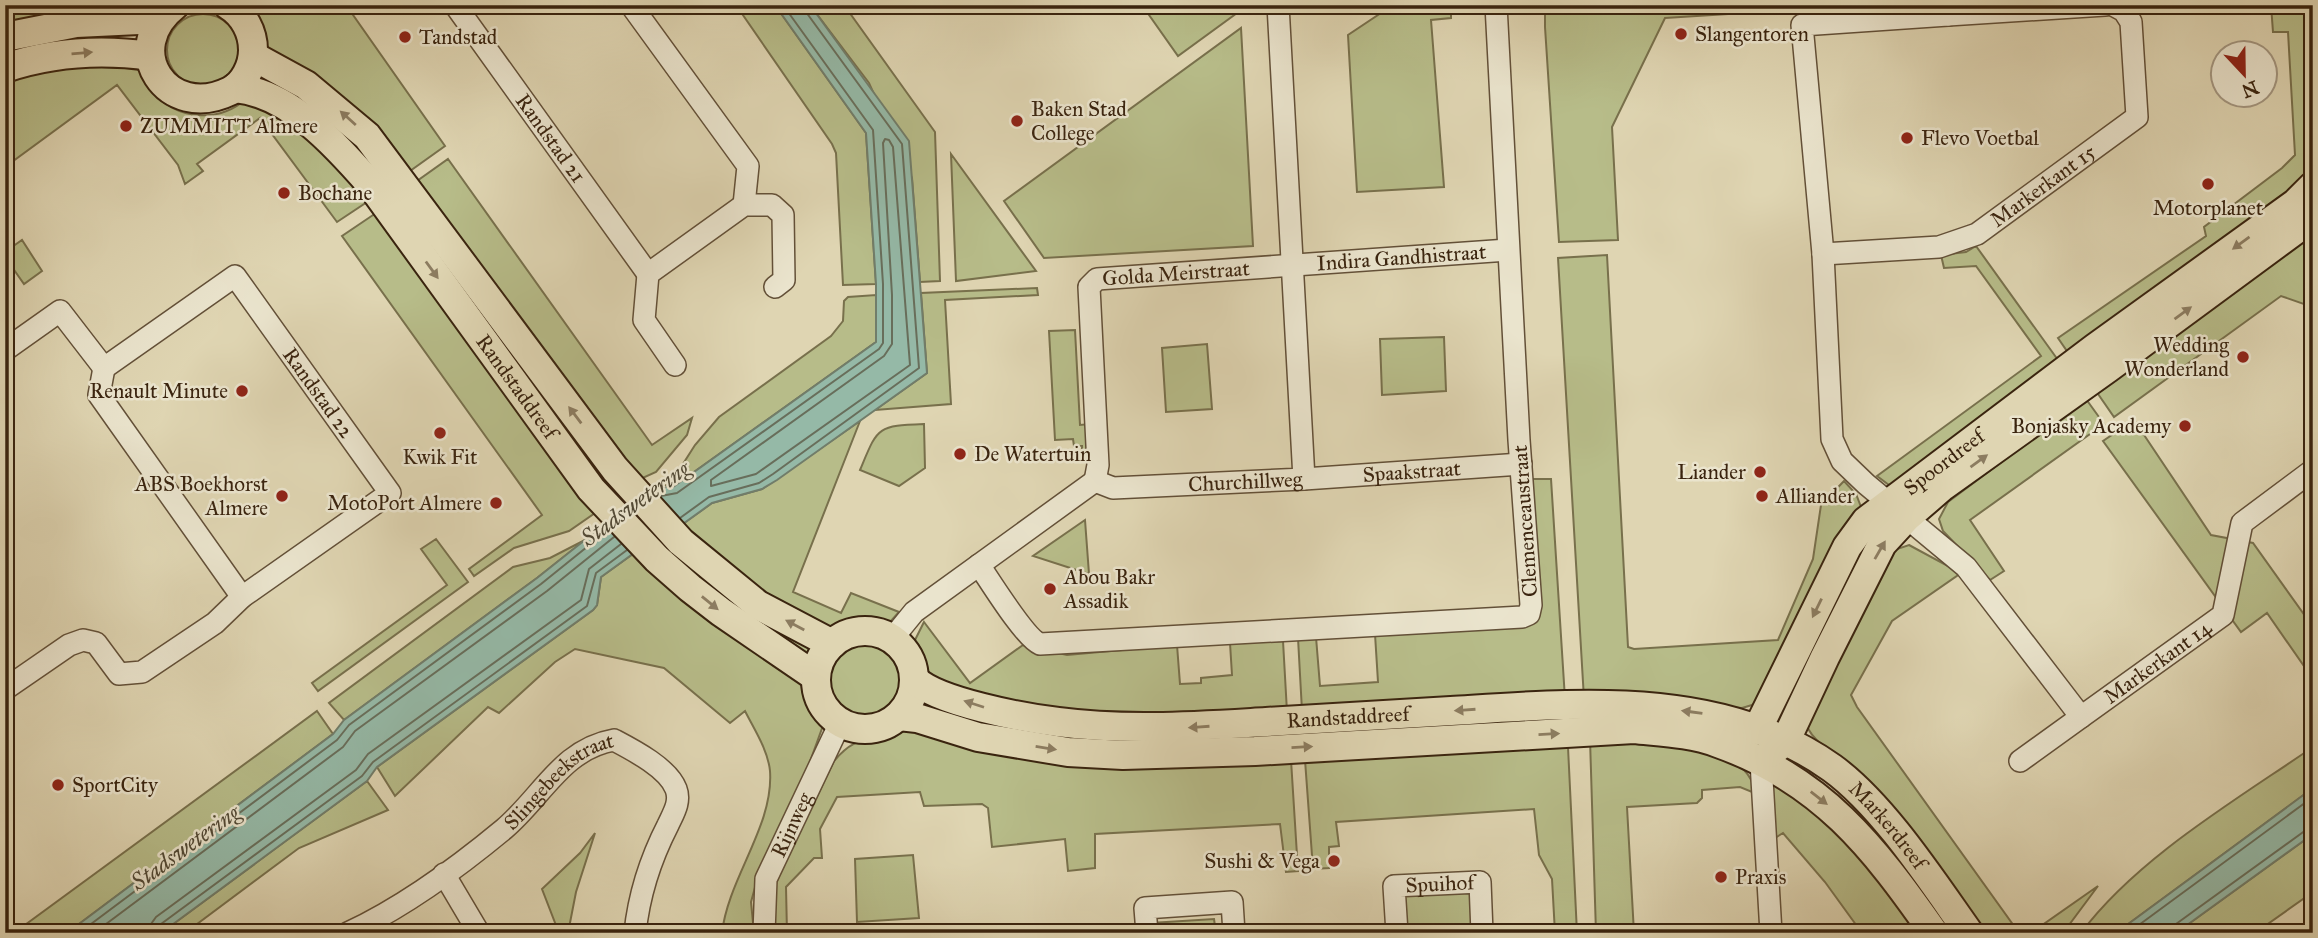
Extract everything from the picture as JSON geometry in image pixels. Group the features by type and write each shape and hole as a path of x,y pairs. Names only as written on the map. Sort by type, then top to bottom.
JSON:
{"main road":[{"path":"167,12 153,34 150,56 157,75 176,94 193,99 214,99 235,88 246,76 253,56 253,42 242,11"},
{"path":"5,37 76,23 167,12"},
{"path":"5,68 53,56 85,52 114,51 150,56"},
{"name":"Randstaddreef","path":"253,56 306,85 367,136 382,177 591,489 657,559 721,612 816,677"},
{"name":"Randstaddreef","path":"235,88 263,94 307,121 340,150 382,177"},
{"name":"Spoordreef","path":"2102,358 2296,203 2313,186"},
{"name":"Randstaddreef","path":"403,207 615,469 681,542 758,605 832,645"},
{"name":"Spoordreef","path":"1757,730 1847,547 1866,521 1897,510 2102,358 2313,217"},
{"name":"Spoordreef","path":"1786,740 1897,510"},
{"path":"861,631 878,632 892,639 904,650 912,664 915,681 908,706 886,725 871,729 855,729 840,723 821,703 816,677 818,665 832,645 845,635 861,631"},
{"name":"Randstaddreef","path":"915,681 925,690 994,711 1085,726 1187,727 1268,736"},
{"name":"Randstaddreef","path":"1333,732 1542,705 1635,705 1703,713 1786,740"},
{"name":"Randstaddreef","path":"899,716 978,737 1068,752 1123,755 1268,736 1333,732 1634,729 1674,733 1717,742 1761,762"},
{"path":"1757,730 1761,762"},
{"path":"1761,762 1786,740"},
{"name":"Markerdreef","path":"1786,740 1833,769 1859,793 1895,833 1969,933"},
{"name":"Markerdreef","path":"1761,762 1792,778 1838,813 1885,865 1934,933"}],"street":[{"name":"Randstad 21","path":"454,5 648,274"},
{"path":"631,5 748,166 744,205"},
{"name":"Churchillweg","path":"1095,481 1113,488 1304,479 1278,5"},
{"name":"Clemenceaustraat","path":"979,565 1023,628 1034,642 1040,644 1522,617 1529,614 1531,605 1508,250 1496,5"},
{"path":"2081,717 1966,567 1842,461 1832,439 1823,254 1802,25 1947,10 2105,5"},
{"name":"Markerkant 15","path":"1823,254 1939,247 1977,234 2137,117 2131,22 2124,11 2113,5"},
{"path":"675,365 644,320 648,274 744,205 772,205 783,215 784,280 775,286"},
{"name":"Indira Gandhistraat","path":"1293,266 1508,250"},
{"name":"Golda Meirstraat","path":"1095,481 1098,465 1089,287 1097,279 1293,266"},
{"name":"Randstad 22","path":"5,689 69,645 83,640 96,643 119,674 142,672 215,623 242,597 390,493 235,275 104,368"},
{"path":"5,350 60,311 104,368 99,395 242,597"},
{"name":"Spaakstraat","path":"1304,479 1521,464"},
{"name":"Markerkant 14","path":"2020,761 2223,615 2242,523 2313,470"},
{"path":"892,639 914,612 1095,481"},
{"name":"Rijnweg","path":"764,933 766,879 840,723"},
{"name":"Slingebeekstraat","path":"348,933 379,917 444,874 507,826 578,753 598,743 614,740 652,761 676,789 677,807 645,875 635,933"},
{"path":"1761,762 1771,933"},
{"path":"444,874 479,933"},
{"name":"Spuihof","path":"1397,933 1394,886 1480,882 1482,933"},
{"path":"1147,933 1145,908 1232,902 1234,933"}],"shaded area":[{"path":"5,5 161,5 5,30"},
{"path":"259,5 346,5 445,146 410,171 268,54 256,20"},
{"path":"736,5 775,5 866,133 876,284 843,285 836,153"},
{"path":"810,5 844,5 935,132 940,281 920,282 912,178 869,83"},
{"path":"1142,5 1203,5 1206,9 1210,5 1248,5 1178,56"},
{"path":"1393,5 1451,5 1451,18 1431,20 1444,187 1357,192 1348,35"},
{"path":"1545,5 1791,5 1791,10 1665,18 1612,127 1618,240 1559,242"},
{"path":"2271,5 2313,5 2313,171 2298,188 2069,354 2058,338 2206,236 2204,227 2282,168 2295,155 2288,32 2273,32"},
{"path":"203,14 223,20 233,30 239,50 233,70 223,80 203,86 183,80 173,70 167,50 173,30 183,20"},
{"path":"1241,28 1253,246 1044,258 1004,201"},
{"path":"139,62 153,92 174,108 186,113 211,115 235,107 246,99 272,112 317,142 370,200 337,222 260,118 197,164 203,171 185,184 178,165 117,85 5,167 5,77 32,71"},
{"path":"951,154 1036,271 956,281"},
{"path":"448,159 652,445 692,418 687,435 656,472 636,481 417,181"},
{"path":"376,213 595,513 569,531 514,548 474,576 469,569 542,515 342,236"},
{"path":"2313,232 2313,312 2307,305 2281,296 2114,417 2096,391"},
{"path":"5,238 12,247 22,240 42,271 24,284 5,257"},
{"path":"1976,246 2063,367 1899,487 1889,485 1877,476 2041,356 1976,266 1944,268 1941,255 1966,252"},
{"path":"1607,255 1628,647 1634,649 1778,640 1813,559 1821,505 1844,481 1856,494 1863,512 1762,697 1752,705 1742,708 1584,699 1558,258"},
{"path":"1037,288 1038,295 945,300 951,404 875,410 927,373 921,293"},
{"path":"876,295 876,342 673,487 664,487 674,478 695,445 719,417 831,336 843,321 844,301 848,297"},
{"path":"1075,330 1080,425 1090,424 1092,452 1082,452 1082,446 1074,446 1073,439 1055,440 1049,331"},
{"path":"1444,337 1446,391 1382,395 1380,339"},
{"path":"1207,344 1212,409 1166,412 1162,348"},
{"path":"2086,399 2104,424 1970,520 2004,571 1990,580 1943,531 1939,519 1948,502"},
{"path":"2134,420 2211,535 2253,543 2313,627 2313,679 2267,613 2241,632 2103,441"},
{"path":"860,421 793,592 841,613 851,593 899,612 891,621 857,624 828,635 819,633 677,528 712,503 762,489"},
{"path":"924,424 925,468 899,486 860,470 871,445 881,432 896,426"},
{"path":"1529,479 1551,479 1565,699 1302,711 1298,638 1316,637 1320,686 1378,682 1375,634 1521,626"},
{"path":"1085,520 1089,574 1033,556"},
{"path":"664,538 762,619 816,653 810,661 754,625 655,544"},
{"path":"436,539 468,582 318,691 312,683 447,585 421,549"},
{"path":"585,540 344,720 329,703 513,567 550,558"},
{"path":"1909,545 1961,573 1892,621 1851,695 2019,933 1979,933 1929,854 1901,816 1869,782 1816,739 1807,725 1808,709 1894,550"},
{"path":"637,551 811,687 815,703 825,720 794,806 757,880 751,902 754,933 722,933 733,892 765,812 770,771 767,755 745,711 730,723 664,668 575,649 555,662 499,713 488,707 395,796 377,767 593,610 597,605 601,577"},
{"path":"924,622 970,683 1023,645 1067,655 1177,645 1180,684 1201,683 1201,678 1232,675 1230,643 1283,641 1287,712 1185,721 1003,705 923,673 913,644"},
{"path":"864,639 880,643 893,651 901,664 905,680 901,696 893,709 880,717 864,721 848,717 835,709 827,696 823,680 827,664 835,651 848,643"},
{"path":"317,711 333,734 67,933 14,933"},
{"path":"900,728 1291,760 1298,871 1286,872 1280,824 1095,834 1095,868 1068,871 1065,839 992,847 988,808 982,804 924,806 920,792 837,797 820,829 822,858 814,858 786,887 787,933 769,933 769,903 781,870 834,761 858,742"},
{"path":"1590,739 1671,745 1713,754 1744,770 1757,794 1740,787 1702,790 1702,798 1697,803 1627,807 1634,933 1596,933"},
{"path":"1568,747 1577,933 1555,933 1552,879 1539,855 1534,809 1336,822 1339,846 1329,847 1329,868 1313,869 1305,760"},
{"path":"2313,747 2313,788 2116,933 2081,933 2130,880 2159,855"},
{"path":"1775,780 1830,818 1922,933 1862,933 1825,882 1783,833 1772,840 1769,783"},
{"path":"367,781 388,810 299,848 185,933 161,933"},
{"path":"595,833 576,892 568,933 559,933 542,889 580,853"},
{"path":"2313,834 2313,892 2255,933 2176,933"},
{"path":"913,855 919,918 857,922 855,859"},
{"path":"2098,886 2063,933 2031,933"},
{"path":"1473,890 1475,933 1405,933 1403,895"},
{"path":"1214,919 1216,933 1152,933 1151,923"}],"water":[{"name":"Stadswetering","path":"775,5 810,5 909,141 927,373 777,480 762,489 712,503 655,544 637,551 601,577 597,605 593,610 377,767 367,781 161,933 67,933 333,734 344,720 537,578 605,524 651,493 664,487 673,487 876,342 876,284 866,133"},
{"path":"2313,788 2313,834 2176,933 2116,933"}],"place":[{"name":"Slangentoren","path":"1681,34"},
{"name":"Tandstad","path":"405,37"},
{"name":"Baken Stad College","path":"1017,121"},
{"name":"ZUMMITT Almere","path":"126,126"},
{"name":"Flevo Voetbal","path":"1907,138"},
{"name":"Motorplanet","path":"2208,184"},
{"name":"Bochane","path":"284,193"},
{"name":"Wedding Wonderland","path":"2243,357"},
{"name":"Renault Minute","path":"242,391"},
{"name":"Bonjasky Academy","path":"2185,426"},
{"name":"Kwik Fit","path":"440,433"},
{"name":"De Watertuin","path":"960,454"},
{"name":"Liander","path":"1760,472"},
{"name":"ABS Boekhorst Almere","path":"282,496"},
{"name":"Alliander","path":"1762,496"},
{"name":"MotoPort Almere","path":"496,503"},
{"name":"Abou Bakr Assadik","path":"1050,589"},
{"name":"SportCity","path":"58,785"},
{"name":"Sushi & Vega","path":"1334,861"},
{"name":"Praxis","path":"1721,877"}]}
